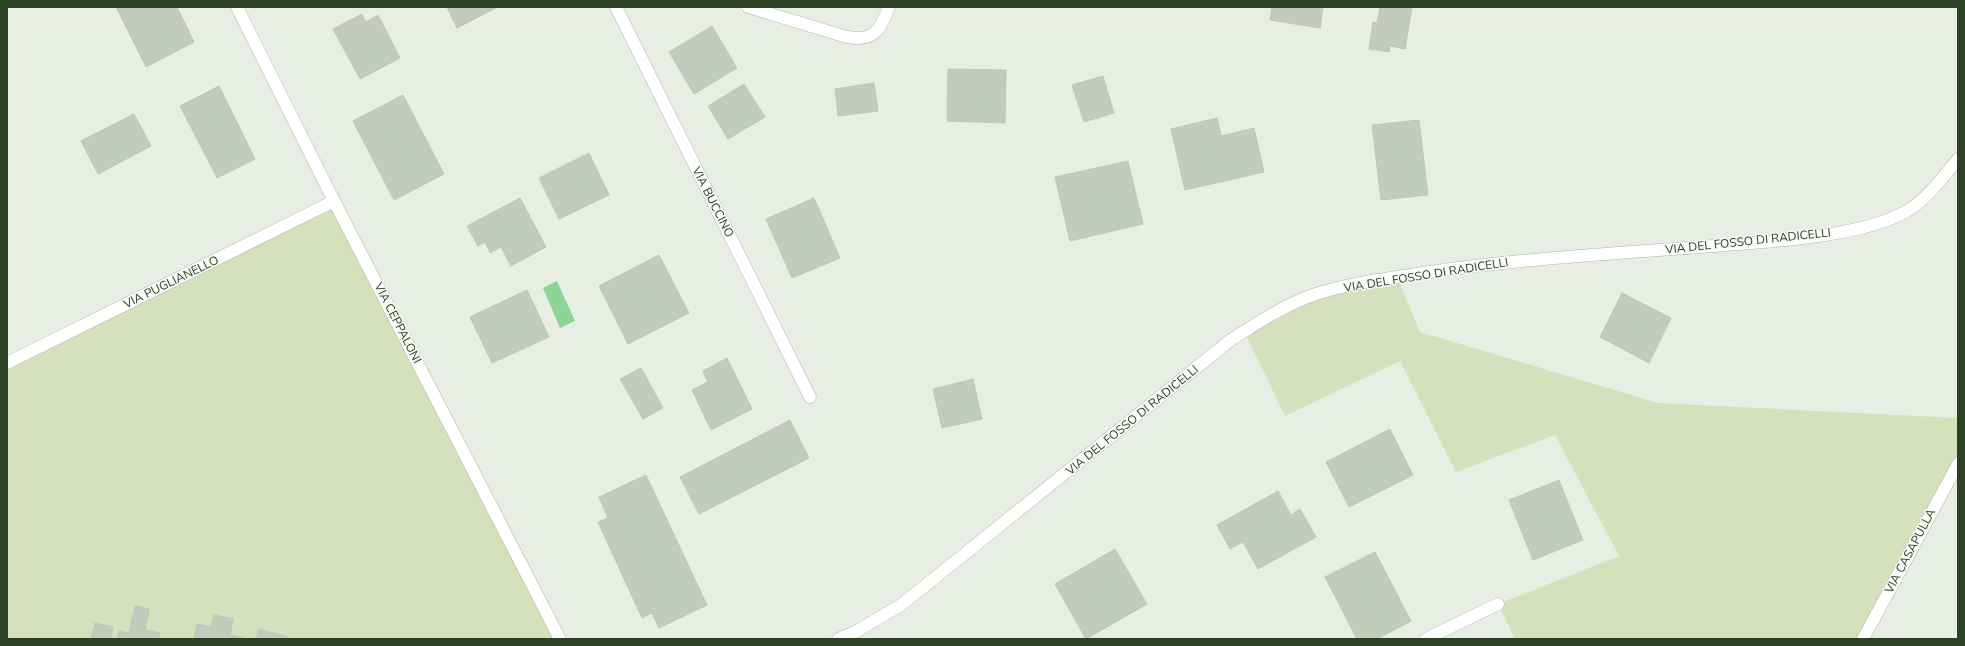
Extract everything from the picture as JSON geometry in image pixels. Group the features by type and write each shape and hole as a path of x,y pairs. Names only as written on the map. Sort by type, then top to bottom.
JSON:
{"street":[{"name":"VIA CEPPALONI","path":"237,7 334,200 560,639"},
{"name":"VIA BUCCINO","path":"616,7 810,397"},
{"path":"748,7 847,37 861,38 875,33 884,20 888,7"},
{"name":"VIA DEL FOSSO DI RADICELLI","path":"838,639 857,631 901,605 1232,339 1274,313 1298,301 1330,290 1359,283 1483,264 1761,242 1850,230 1881,222 1907,211 1923,198 1958,159"},
{"name":"VIA PUGLIANELLO","path":"7,363 334,200"},
{"name":"VIA CASAPULLA","path":"1863,639 1958,464"},
{"path":"1426,639 1498,604"}],"shaded area":[{"path":"334,201 560,639 7,639 7,363"},
{"path":"1397,277 1420,332 1658,403 1958,418 1958,464 1863,639 1515,639 1498,604 1619,556 1555,435 1456,472 1400,361 1285,416 1244,331 1286,306"},
{"path":"557,281 575,321 560,328 543,288"}],"building":[{"path":"116,7 177,7 194,42 146,67"},
{"path":"447,7 498,7 457,28"},
{"path":"1272,7 1323,7 1320,28 1270,20"},
{"path":"1380,7 1412,7 1405,49 1390,46 1389,52 1369,49 1373,22 1377,23"},
{"path":"362,14 366,22 378,15 400,58 360,79 333,29"},
{"path":"712,26 737,68 694,94 669,52"},
{"path":"948,69 1006,70 1005,123 947,121"},
{"path":"1103,76 1114,113 1084,122 1072,85"},
{"path":"874,83 878,111 838,116 835,89"},
{"path":"744,84 765,117 728,139 708,106"},
{"path":"219,86 255,159 217,178 180,106"},
{"path":"403,95 444,174 394,200 353,121"},
{"path":"134,114 151,146 98,174 81,141"},
{"path":"1217,118 1221,136 1254,128 1264,172 1185,190 1171,129"},
{"path":"1419,120 1428,195 1381,200 1372,125"},
{"path":"589,153 609,195 559,219 539,178"},
{"path":"1128,161 1143,224 1070,241 1055,177"},
{"path":"520,198 546,247 511,266 501,247 490,253 485,242 478,246 467,226"},
{"path":"814,198 840,258 792,278 766,219"},
{"path":"659,255 689,313 628,344 599,286"},
{"path":"527,290 549,337 492,363 470,317"},
{"path":"1622,293 1671,318 1649,363 1600,337"},
{"path":"727,358 752,409 711,430 692,390 708,382 703,371"},
{"path":"641,368 663,408 643,419 620,379"},
{"path":"973,379 982,419 942,428 933,389"},
{"path":"790,420 809,458 699,514 680,477"},
{"path":"1390,429 1413,475 1349,507 1326,462"},
{"path":"646,475 707,605 659,628 652,613 642,618 598,522 608,518 599,497"},
{"path":"1559,480 1583,540 1533,560 1509,500"},
{"path":"1278,491 1291,515 1300,509 1316,537 1258,569 1243,542 1230,549 1217,525"},
{"path":"1115,549 1147,604 1086,639 1055,584"},
{"path":"1375,552 1411,621 1377,639 1357,639 1325,577"},
{"path":"135,606 149,609 145,630 160,633 159,639 117,639 119,631 129,633"},
{"path":"214,615 233,619 230,635 248,639 194,639 197,624 211,627"},
{"path":"95,623 113,627 111,639 91,639"},
{"path":"259,629 288,637 288,639 256,639"}]}
